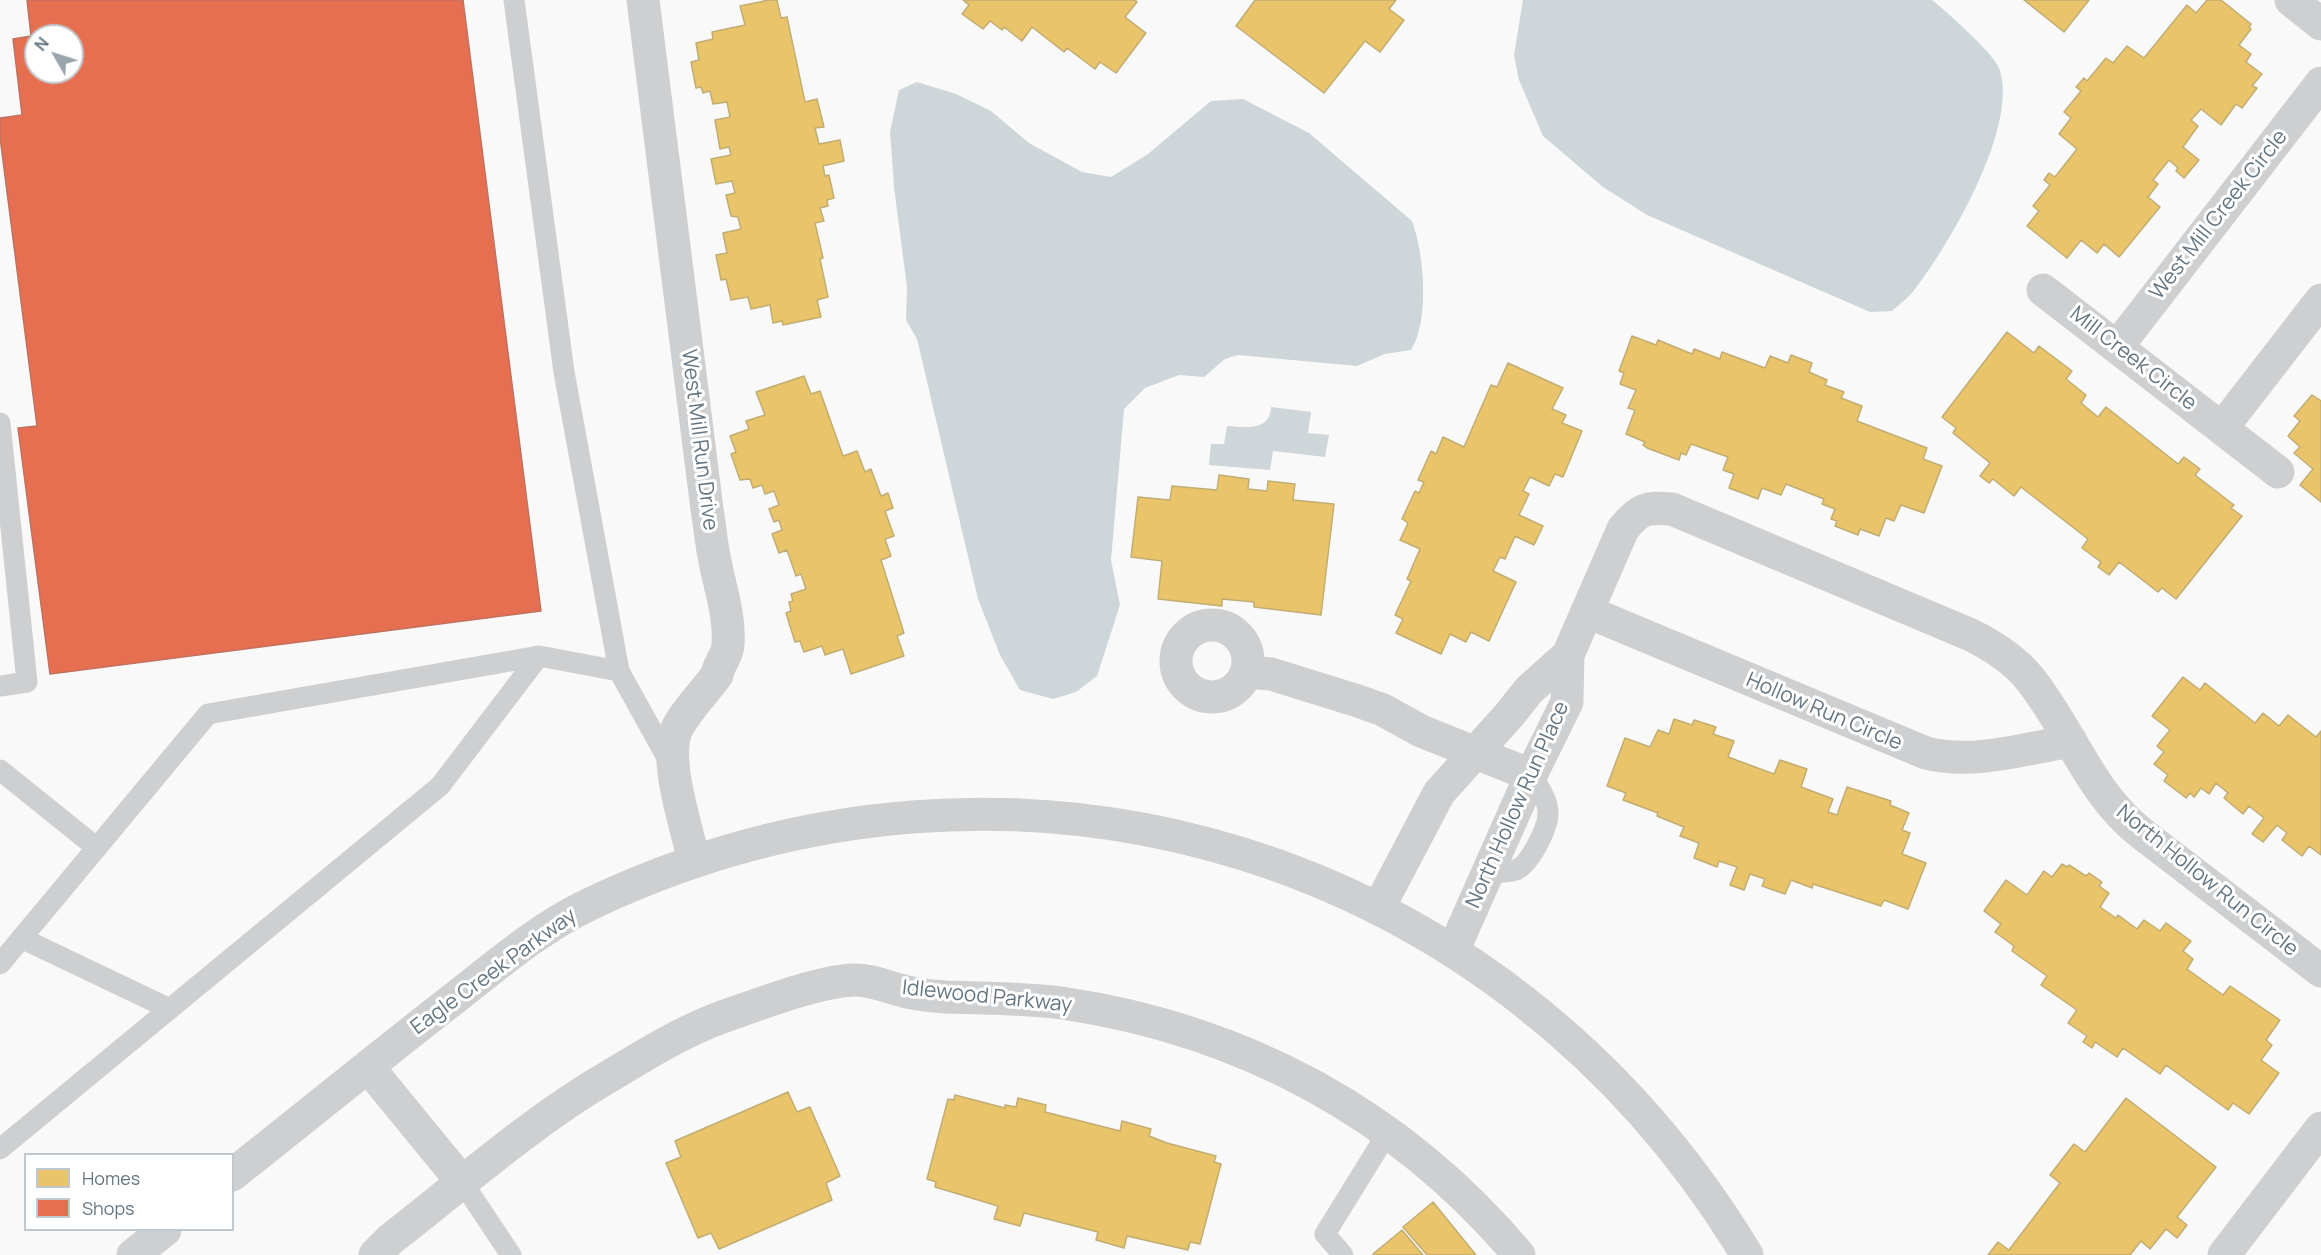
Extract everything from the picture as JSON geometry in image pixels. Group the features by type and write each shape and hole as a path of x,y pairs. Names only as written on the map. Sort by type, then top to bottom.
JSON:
{"street":[{"name":"West Mill Run Drive","path":"643,0 707,509 714,558 728,625 729,648 723,664 677,729 672,747 673,768 694,862"},
{"path":"2291,0 2321,24"},
{"name":"West Mill Creek Circle","path":"2117,347 2321,83"},
{"name":"Mill Creek Circle","path":"2043,290 2278,472"},
{"path":"2222,428 2321,300"},
{"name":"North Hollow Run Place","path":"1453,951 1531,775 1567,702 1568,655 1623,529 1635,514 1649,507 1672,509 1792,560"},
{"name":"North Hollow Run Circle","path":"1792,560 1971,635 1992,646 2030,679 2118,813 2321,971"},
{"name":"Hollow Run Circle","path":"1588,612 1926,753 1962,757 2071,741"},
{"name":"North Hollow Run Place","path":"1378,909 1438,793 1510,714 1528,690 1568,655"},
{"path":"1246,672 1270,674 1358,700 1383,710 1421,731 1531,775"},
{"name":"Eagle Creek Parkway","path":"234,1173 476,981 565,917 642,881 694,862 807,832 863,822 949,815 1063,818 1119,825 1204,843 1286,868 1378,909 1488,973 1533,1007 1617,1083 1692,1171 1747,1255"},
{"name":"Idlewood Parkway","path":"375,1255 463,1183 583,1091 654,1048 720,1018 827,985 853,980 935,996 1061,1003 1163,1024 1217,1041 1320,1088 1388,1132 1414,1151 1475,1206 1519,1255"},
{"path":"368,1067 463,1183"},
{"path":"2224,1255 2321,1128"},
{"path":"133,1255 164,1231"}],"lane":[{"path":"514,0 564,372 619,671 673,768"},
{"path":"0,423 27,682 0,686"},
{"path":"0,964 208,714 539,656 619,671"},
{"path":"0,1149 440,786 539,656"},
{"path":"0,770 97,848"},
{"path":"21,938 170,1009"},
{"path":"1343,1255 1325,1234 1388,1132"},
{"path":"463,1183 512,1255"}],"shaded area":[{"path":"1523,0 1932,0 1979,43 1999,68 2003,92 2000,120 1978,183 1930,269 1907,298 1892,311 1870,312 1647,215 1603,187 1543,136 1519,80 1514,55"},
{"path":"917,82 956,94 991,111 1029,143 1082,172 1111,177 1148,154 1211,101 1243,99 1309,133 1412,221 1420,250 1423,304 1421,322 1411,350 1385,354 1357,366 1238,355 1225,359 1204,377 1179,375 1145,388 1124,409 1111,560 1120,605 1097,676 1076,692 1053,699 1020,690 1000,655 978,599 917,339 906,320 907,287 894,187 890,132 899,90"},
{"path":"1271,407 1311,412 1308,433 1329,435 1325,457 1273,451 1270,470 1209,465 1211,444 1224,444 1227,426 1248,427 1261,424 1270,415"}],"building: Homes":[{"path":"777,0 781,18 787,17 805,102 817,99 824,127 815,128 819,144 840,140 844,161 823,166 825,176 829,175 834,198 827,200 828,206 820,208 824,221 815,223 823,258 820,259 828,297 817,300 821,317 783,325 782,321 773,323 770,305 751,309 748,297 731,300 726,279 721,280 716,255 727,253 723,233 741,229 738,217 731,216 726,195 735,193 732,181 716,184 711,159 731,155 729,147 720,149 715,120 730,117 727,102 713,104 710,91 703,93 701,87 696,88 691,62 699,60 696,43 713,39 712,32 745,25 740,6"},
{"path":"963,0 1135,0 1137,2 1125,17 1146,33 1116,73 1100,62 1095,69 1067,48 1064,52 1032,27 1022,41 1004,27 1002,30 990,21 983,29 962,14 969,5"},
{"path":"1255,0 1396,0 1389,9 1404,20 1380,52 1365,41 1324,93 1236,26"},
{"path":"2024,0 2089,0 2064,32"},
{"path":"2207,0 2221,0 2251,24 2249,27 2251,29 2239,45 2251,54 2246,62 2262,74 2252,86 2257,88 2242,108 2236,104 2221,125 2201,109 2191,120 2198,126 2183,147 2199,160 2184,178 2169,160 2153,180 2158,184 2148,197 2160,207 2119,257 2104,244 2097,253 2081,240 2067,258 2027,226 2039,211 2033,206 2050,185 2044,180 2049,173 2055,177 2077,149 2059,134 2071,118 2064,112 2081,91 2076,87 2084,78 2087,81 2106,58 2113,63 2127,46 2144,58 2187,5 2196,13"},
{"path":"2007,332 2034,353 2039,346 2072,371 2066,379 2086,395 2081,403 2098,417 2106,407 2178,464 2184,457 2200,469 2195,475 2234,505 2231,508 2242,516 2176,599 2162,588 2158,592 2119,562 2109,575 2098,567 2101,562 2082,548 2088,539 2021,487 2014,496 1993,479 1989,483 1980,476 1990,463 1953,433 1956,428 1942,417"},
{"path":"1632,336 1656,345 1658,340 1692,354 1694,349 1720,359 1722,352 1765,368 1770,356 1788,363 1791,355 1812,363 1809,372 1827,380 1825,385 1844,392 1841,398 1862,406 1857,421 1927,448 1923,459 1942,466 1924,513 1901,505 1894,521 1886,518 1879,536 1860,529 1858,535 1835,526 1837,521 1831,519 1835,509 1822,504 1824,499 1786,484 1781,495 1762,488 1758,499 1729,488 1734,474 1723,470 1728,457 1691,444 1686,455 1681,453 1679,460 1647,448 1643,445 1645,442 1626,434 1635,410 1628,408 1636,390 1620,384 1624,373 1619,371"},
{"path":"1508,363 1563,388 1552,409 1566,415 1562,423 1582,431 1563,477 1555,474 1549,486 1530,477 1523,491 1529,494 1519,515 1543,526 1534,545 1515,536 1505,559 1500,557 1493,571 1516,582 1489,641 1471,632 1466,642 1450,634 1441,654 1396,633 1403,619 1395,615 1411,581 1407,579 1420,549 1400,540 1408,523 1402,519 1415,491 1419,493 1424,482 1418,480 1431,451 1436,454 1443,437 1464,447 1491,385 1497,387"},
{"path":"804,376 811,394 820,391 843,456 857,451 865,472 871,469 881,496 888,493 893,508 885,511 894,536 885,539 891,556 881,560 904,633 897,636 904,656 851,674 843,649 825,655 822,646 804,652 800,641 795,642 786,613 791,611 789,602 793,601 791,594 806,589 801,574 796,576 787,550 779,553 772,534 782,530 779,520 774,522 769,509 779,505 774,491 765,494 762,485 753,488 750,479 740,480 731,454 736,452 730,436 749,429 746,421 765,415 756,392"},
{"path":"2312,395 2321,401 2321,502 2300,485 2313,469 2294,453 2300,447 2288,436 2300,421 2294,416"},
{"path":"1219,475 1249,479 1248,489 1267,491 1268,481 1295,484 1293,500 1334,504 1321,615 1254,607 1254,602 1222,599 1222,606 1158,599 1162,561 1131,557 1138,497 1170,500 1172,486 1217,490"},
{"path":"2183,677 2200,690 2205,683 2255,723 2263,713 2279,726 2288,715 2316,737 2321,731 2321,855 2309,846 2302,856 2282,840 2287,833 2277,825 2263,842 2252,834 2264,818 2249,806 2243,814 2224,798 2228,793 2216,783 2209,794 2201,788 2194,797 2190,793 2186,798 2164,781 2168,775 2154,764 2164,752 2157,746 2170,730 2152,716"},
{"path":"1674,719 1692,725 1694,720 1716,727 1713,734 1734,741 1728,757 1774,774 1780,760 1807,769 1801,787 1833,799 1828,812 1837,815 1847,787 1891,801 1890,805 1909,813 1902,830 1910,833 1902,854 1926,863 1908,909 1884,900 1881,906 1813,884 1812,888 1791,880 1785,894 1762,886 1765,879 1750,874 1744,890 1730,885 1737,867 1719,861 1717,867 1694,858 1699,843 1680,836 1684,827 1657,816 1658,813 1623,800 1626,793 1607,786 1625,738 1650,747 1658,730 1669,734"},
{"path":"2062,864 2067,867 2069,865 2086,876 2089,873 2102,882 2099,886 2109,893 2100,907 2116,918 2118,915 2137,929 2144,920 2160,931 2166,923 2191,941 2183,951 2193,959 2187,969 2223,995 2230,986 2280,1020 2266,1040 2272,1045 2261,1060 2279,1073 2249,1114 2233,1103 2228,1110 2166,1065 2160,1074 2123,1048 2117,1057 2095,1042 2092,1048 2083,1042 2087,1036 2068,1023 2077,1010 2041,985 2047,976 2012,951 2014,946 1995,932 2001,924 1984,911 2006,880 2027,895 2044,871 2052,877"},
{"path":"788,1092 797,1112 810,1107 840,1176 826,1183 832,1200 719,1249 711,1233 698,1238 666,1163 681,1157 675,1141"},
{"path":"955,1095 1005,1108 1005,1105 1016,1107 1018,1098 1046,1105 1045,1112 1120,1131 1122,1121 1151,1129 1149,1136 1167,1143 1216,1156 1214,1162 1221,1164 1200,1244 1190,1242 1188,1250 1127,1236 1124,1248 1096,1240 1098,1232 1024,1213 1020,1226 994,1219 998,1206 935,1187 936,1182 927,1179 948,1099 954,1100"},
{"path":"2126,1098 2216,1167 2177,1217 2187,1225 2177,1238 2166,1229 2150,1249 2141,1241 2130,1255 1988,1255 1998,1242 2009,1250 2060,1183 2050,1175 2074,1144 2085,1152"},
{"path":"1433,1202 1476,1255 1427,1255 1403,1227"},
{"path":"1402,1230 1423,1255 1373,1254"}],"building: Shops":[{"path":"27,0 463,0 541,611 50,674 18,428 37,426 0,137 0,118 22,115 13,39 24,37 24,84 84,84 84,24 30,24"}]}
